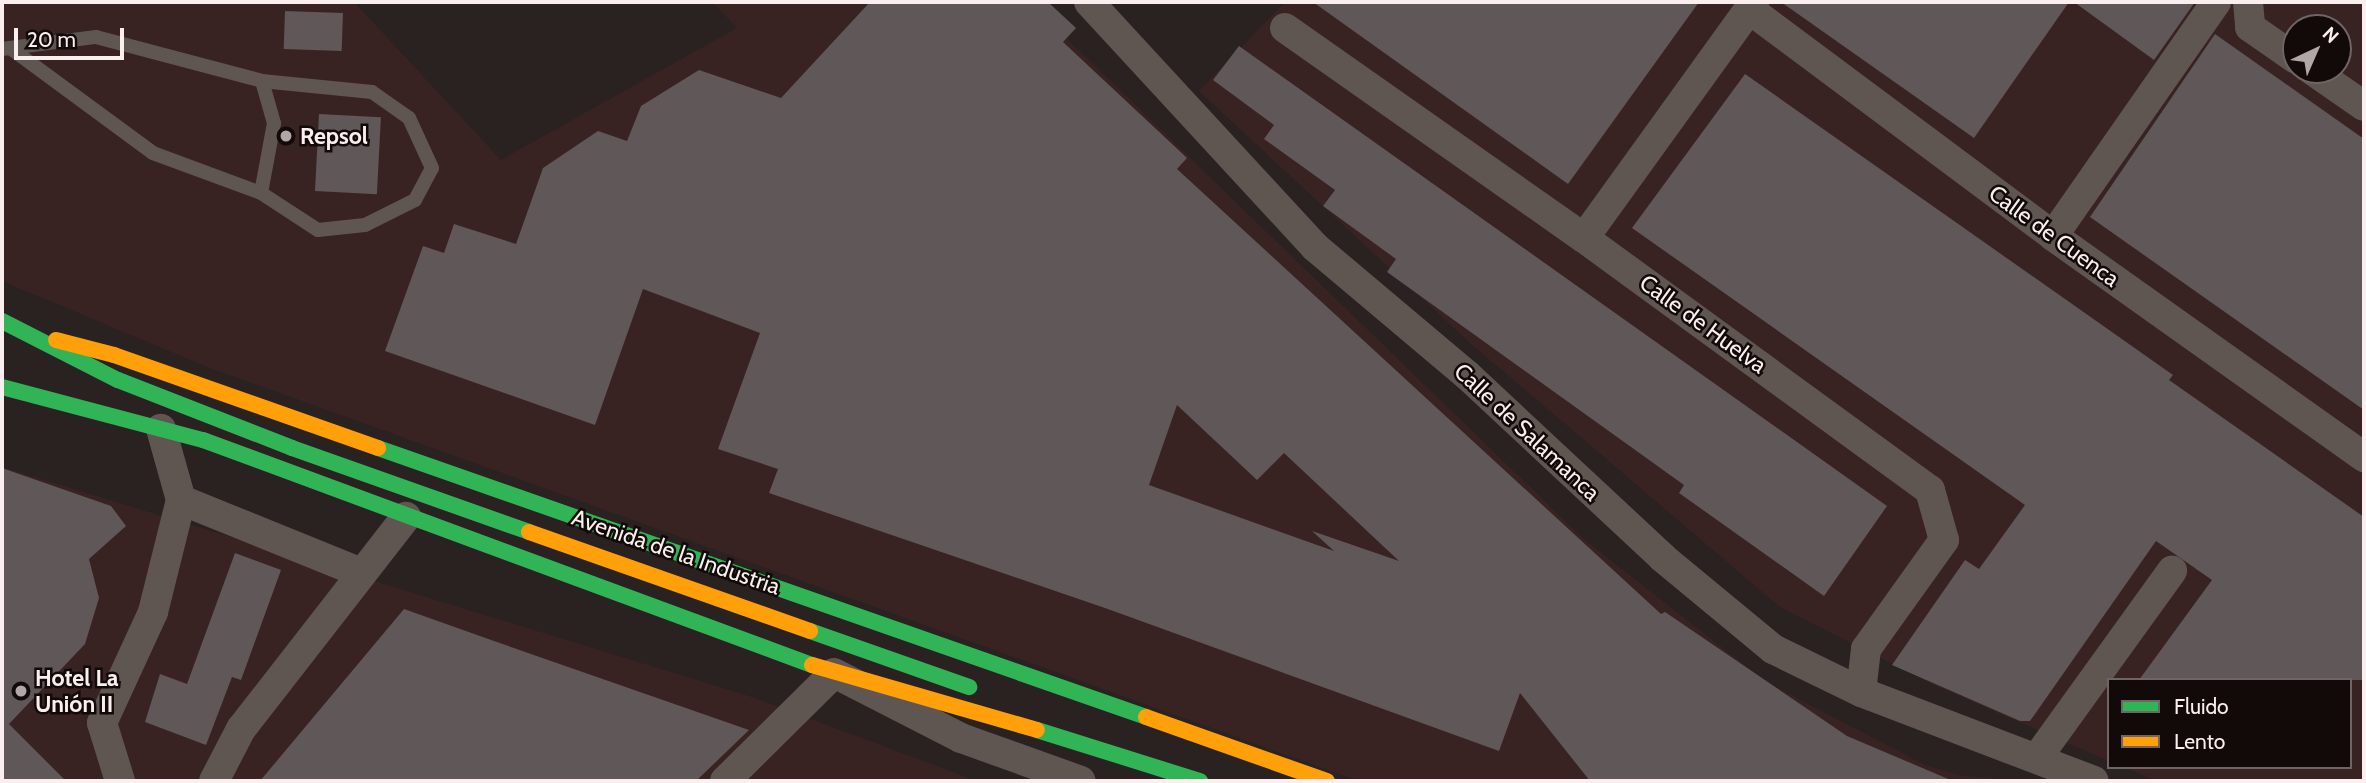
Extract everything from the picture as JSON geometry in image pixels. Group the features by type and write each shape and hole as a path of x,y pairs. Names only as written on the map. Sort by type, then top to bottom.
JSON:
{"main road":[{"name":"Avenida de la Industria","path":"2,321 118,380 292,448 997,698 1131,757"},
{"name":"Avenida de la Industria","path":"22,331 114,355 1327,781"},
{"name":"Avenida de la Industria","path":"2,387 203,440 834,673 1131,757 1200,781"}],"street":[{"name":"Calle de Salamanca","path":"1089,2 1315,247 1467,375 1663,558 1773,649 1861,692 2094,781"},
{"path":"2053,236 2216,2"},
{"path":"2248,2 2250,27 2282,49"},
{"name":"Calle de Cuenca","path":"1584,237 1751,5 2053,236 2364,457"},
{"name":"Calle de Huelva","path":"1285,28 1584,237 1930,490 1944,540 1866,649 1861,692"},
{"path":"2332,84 2364,106"},
{"path":"120,781 102,723 153,612 181,499 161,429"},
{"path":"181,499 362,573"},
{"path":"214,781 241,729 406,517"},
{"path":"2037,758 2172,571"},
{"path":"725,781 834,673"},
{"name":"Avenida de la Industria","path":"834,673 961,738 1081,781"}],"lane":[{"path":"96,37 261,81 372,92 409,118 432,168 415,200 365,225 318,230 261,193 153,153 6,48 96,37"},
{"path":"261,81 274,123 261,193"}],"shaded area":[{"path":"2,2 354,2 501,160 737,28 712,2 1029,2 1586,541 1766,682 1925,765 1958,775 2018,781 1359,781 210,368 2,281"},
{"path":"1285,2 2364,2 2364,781 2156,781 2129,769 2352,769 2352,678 2107,678 2107,760 1934,685 1780,607 1469,342 1199,91"},
{"path":"2,467 749,696 977,781 2,781"}],"building":[{"path":"870,2 1048,2 1076,28 1063,42 1187,158 1177,169 1661,614 1665,612 1847,736 1953,781 1590,781 1520,693 1499,751 1105,608 769,493 778,469 718,449 760,333 643,289 595,425 385,351 423,246 444,253 454,224 516,244 543,168 598,131 627,141 641,106 699,70 781,98","holes":["1177,405 1257,480 1284,453 1399,561 1312,531 1334,551 1149,485"]},
{"path":"1313,2 1699,2 1568,184"},
{"path":"1781,2 2069,2 1974,138"},
{"path":"2074,2 2195,2 2154,60"},
{"path":"285,11 343,13 342,51 284,49"},
{"path":"2215,34 2282,81 2282,84 2286,84 2364,139 2364,410 2090,217"},
{"path":"1239,46 1887,506 1824,596 1679,493 1684,485 1387,272 1396,259 1323,206 1335,190 1264,139 1274,125 1213,80"},
{"path":"1745,74 2173,375 2169,380 2364,517 2364,680 2140,678 2212,580 2156,541 2030,721 2020,721 1892,665 1965,560 1979,569 2025,505 1632,228"},
{"path":"319,114 381,117 377,194 315,191"},
{"path":"2,468 111,506 126,526 89,559 99,598 85,644 9,724 66,781 2,781"},
{"path":"235,553 281,570 241,680 232,677 206,745 145,722 160,674 187,684"},
{"path":"404,609 749,730 696,781 260,781"}],"traffic: fast":[{"path":"2,321 118,380 292,448 529,532"},
{"path":"2,387 203,440 812,665"},
{"path":"378,448 1146,717"},
{"path":"810,631 969,687"},
{"path":"1037,730 1200,781"}],"traffic: slow":[{"path":"56,340 114,355 378,448"},
{"path":"529,532 810,631"},
{"path":"812,665 1037,730"},
{"path":"1146,717 1327,781"}],"place":[{"name":"Repsol","path":"286,136"},
{"name":"Hotel La Unión II","path":"21,691"}]}
